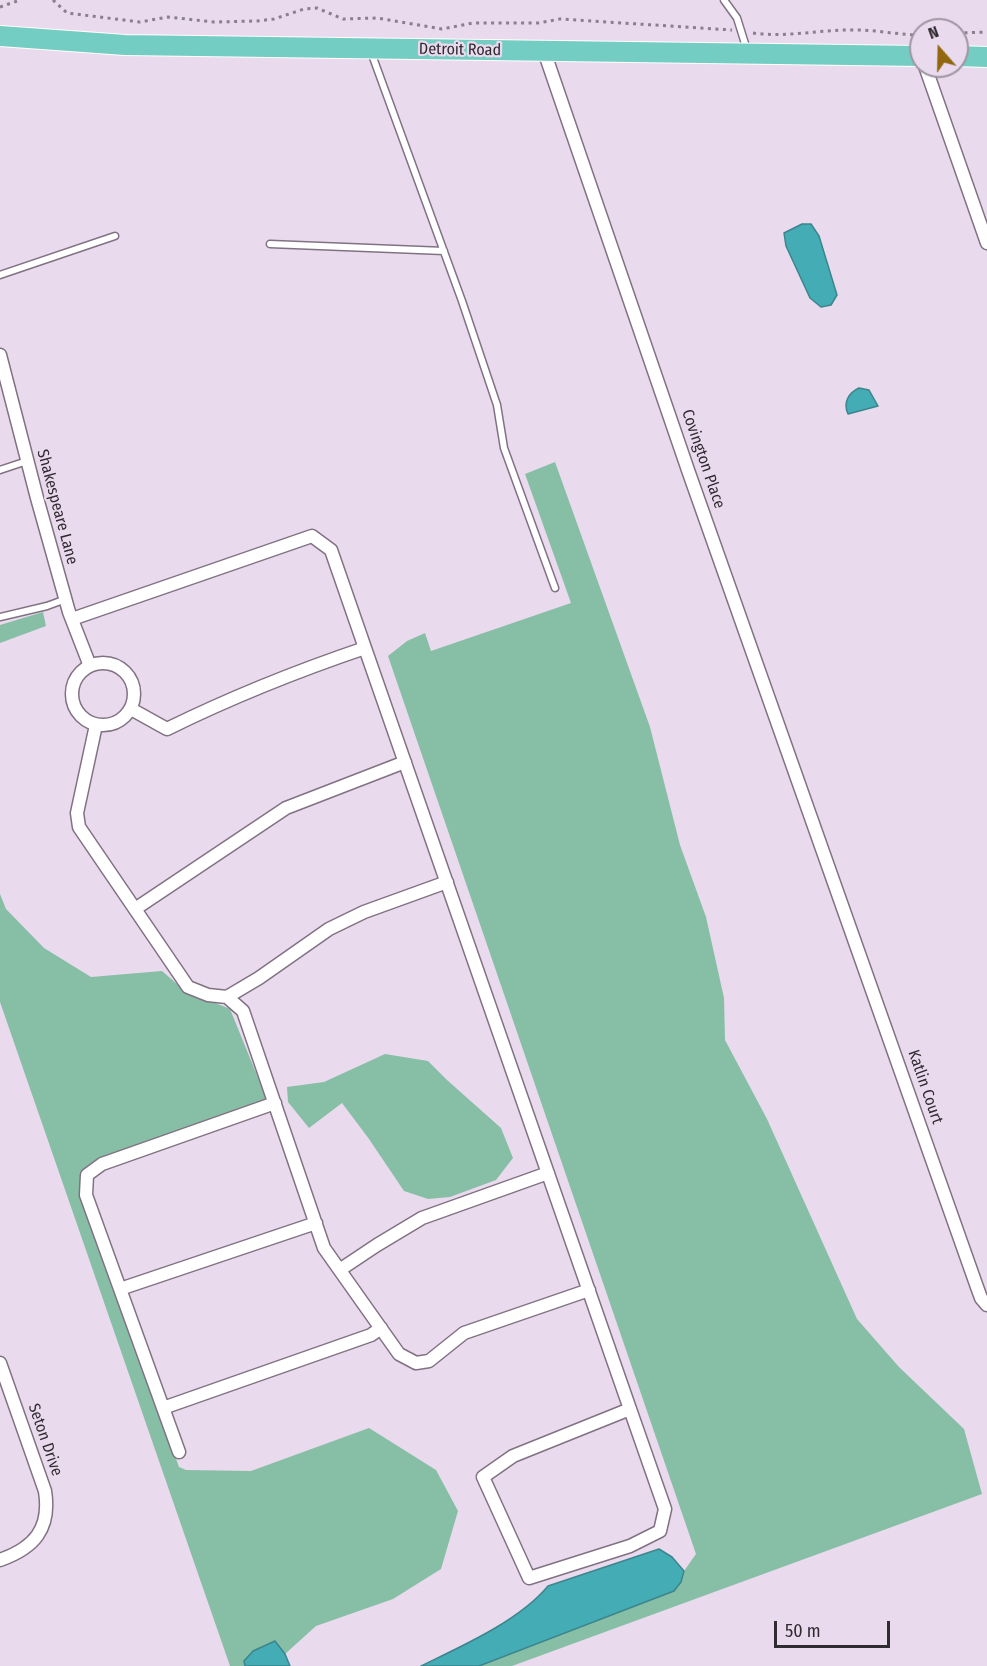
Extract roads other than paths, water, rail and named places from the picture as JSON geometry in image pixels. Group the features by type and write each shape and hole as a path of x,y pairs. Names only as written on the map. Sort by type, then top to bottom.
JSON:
{"main road":[{"name":"Detroit Road","path":"0,36 125,45 909,56"},
{"path":"969,57 987,57"}],"street":[{"name":"Covington Place","path":"544,51 689,473 833,878"},
{"path":"929,78 987,243"},
{"name":"Shakespeare Lane","path":"0,356 66,599 90,666"},
{"path":"72,619 312,536 331,550 665,1509 660,1531 630,1546 529,1578 483,1477 513,1456 630,1409"},
{"path":"131,709 168,729 281,677 365,648"},
{"path":"106,663 118,666 130,678 134,692 131,709 116,722 108,725 96,725 85,721 74,707 74,681 90,666 106,663"},
{"path":"96,725 77,813 79,827 188,987 208,995 226,997 243,1011 324,1248 399,1354 416,1363 429,1361 464,1333 589,1290"},
{"path":"135,909 286,808 405,762"},
{"name":"Katlin Court","path":"833,878 977,1287 981,1298 987,1305"},
{"path":"226,997 259,978 329,929 364,912 447,882"},
{"path":"179,1452 86,1195 87,1175 102,1164 275,1103"},
{"path":"341,1269 422,1218 548,1173"},
{"path":"120,1289 316,1223"},
{"path":"163,1408 371,1335 381,1328"},
{"name":"Seton Drive","path":"0,1363 45,1491 47,1504 42,1530 34,1540 21,1552 0,1560"}],"lane":[{"path":"724,0 737,18 748,54"},
{"path":"370,48 497,405 504,448 555,588"},
{"path":"0,275 115,236"},
{"path":"270,244 444,251"},
{"path":"0,470 27,461"},
{"path":"0,617 66,599"}],"water":[{"path":"802,224 811,224 819,236 837,295 831,305 821,307 810,298 786,246 784,233"},
{"path":"859,388 869,390 878,406 848,414 846,406 848,399"},
{"path":"659,1549 672,1557 684,1571 681,1582 674,1591 479,1666 421,1666 506,1621 536,1599 548,1586"},
{"path":"275,1641 285,1654 290,1666 245,1666 244,1661 253,1651"}]}
